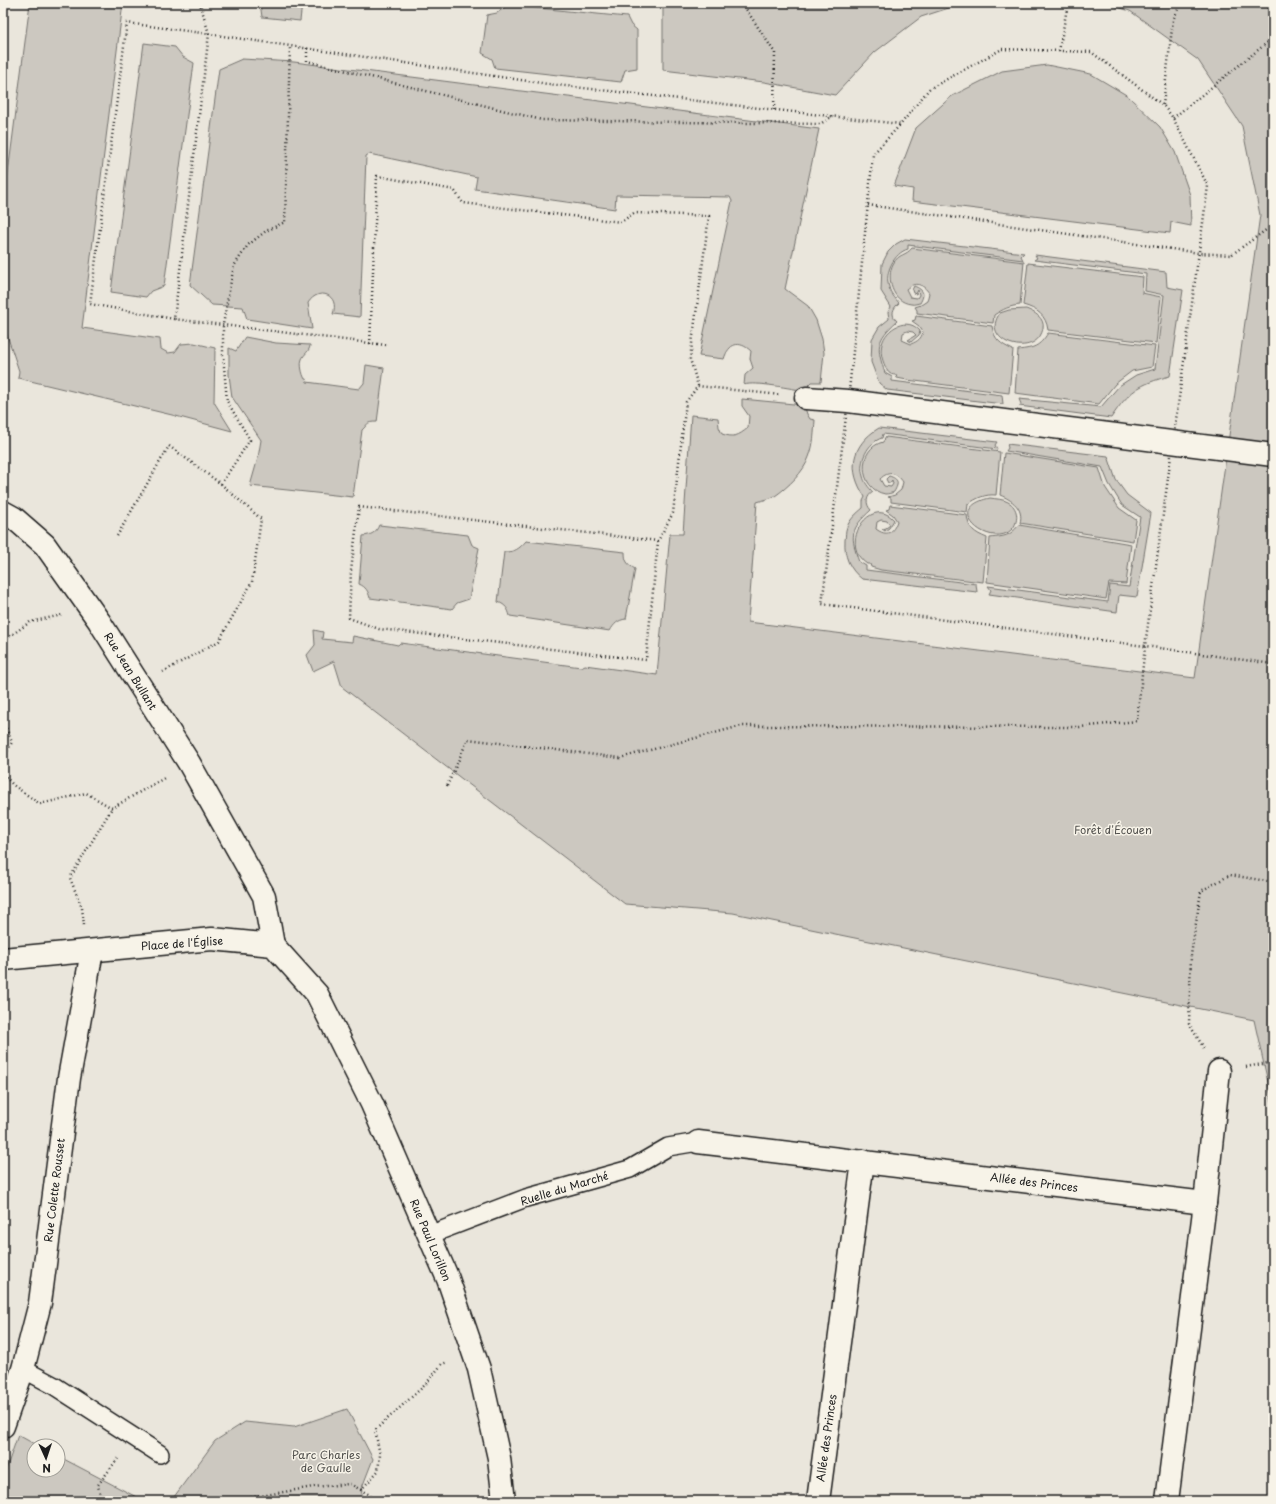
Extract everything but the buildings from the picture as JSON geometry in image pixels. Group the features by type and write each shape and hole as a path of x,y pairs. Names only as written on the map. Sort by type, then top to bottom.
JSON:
{"street":[{"path":"806,398 848,401 1273,455"},
{"name":"Rue Jean Bullant","path":"3,512 14,518 45,545 90,609 189,763 264,896 273,945"},
{"name":"Place de l'Église","path":"3,959 212,939 273,945"},
{"name":"Rue Paul Lorillon","path":"273,945 316,994 372,1104 448,1279 479,1369 499,1458 504,1501"},
{"name":"Rue Colette Rousset","path":"3,1426 23,1369 40,1303 69,1078 92,951"},
{"path":"1166,1501 1205,1203 1219,1071"},
{"name":"Allée des Princes","path":"698,1142 1205,1203"},
{"name":"Allée des Princes","path":"818,1501 863,1162"}],"lane":[{"name":"Ruelle du Marché","path":"429,1235 526,1198 630,1169 668,1147 698,1142"},
{"path":"23,1369 53,1385 160,1454"}],"path":[{"path":"174,319 209,34 200,3"},
{"path":"742,3 775,53 774,110"},
{"path":"1060,51 1068,3"},
{"path":"1163,105 1173,20 1181,3"},
{"path":"386,346 174,319 90,304 127,23 548,84 901,124"},
{"path":"1173,118 1273,38"},
{"path":"221,484 250,440 227,401 222,355 223,325 234,266 248,245 266,231 285,222 290,46"},
{"path":"307,48 307,61 542,120 820,124 833,116"},
{"path":"447,786 468,739 620,758 741,726 1080,727 1137,721 1145,646 1208,186 1173,118 1163,105 1091,52 1002,49 929,89 901,124 873,154 848,401 822,604 1145,646 1273,664"},
{"path":"370,344 377,176 454,190 463,203 621,222 634,213 709,216 690,359 698,386"},
{"path":"868,205 1199,253 1231,255 1273,225"},
{"path":"698,386 806,398"},
{"path":"658,541 359,508 351,571 349,618 379,629 646,660 658,541 673,513 686,402 698,386"},
{"path":"117,536 170,446 221,484 261,519 252,582 218,641 140,685"},
{"path":"3,641 30,622 90,609"},
{"path":"3,721 12,742 3,759"},
{"path":"92,951 85,935 82,908 70,878 112,808 189,763"},
{"path":"3,774 13,785 40,804 86,793 112,808"},
{"path":"1219,1071 1189,1024 1191,955 1201,891 1230,875 1273,882"},
{"path":"360,1490 378,1471 380,1455 375,1430 425,1385 442,1364 474,1355"},
{"path":"106,1501 101,1499 98,1485 118,1460 129,1434"},
{"path":"231,1501 313,1486 350,1484 370,1495 372,1501"}],"green space":[{"path":"30,3 123,3 82,328 160,339 161,349 168,353 175,352 181,344 194,343 215,348 214,402 232,431 18,378 19,371 5,329 4,204"},
{"path":"260,3 302,3 300,21 262,17"},
{"path":"663,3 964,3 921,17 875,52 835,95 764,82 663,70"},
{"name":"Forêt d'Écouen","path":"1105,3 1273,3 1273,1105 1254,1020 733,913 625,904 342,687 334,661 313,671 307,655 315,645 314,630 323,632 322,639 352,642 353,636 398,645 400,643 581,667 585,665 657,675 670,534 683,534 691,415 718,418 719,427 722,434 736,436 748,428 749,416 742,406 742,399 804,405 810,419 815,420 814,438 807,463 790,484 775,496 757,502 748,622 1195,678 1260,215 1242,126 1198,60 1130,11"},
{"path":"508,5 627,17 631,25 637,30 637,68 625,70 621,82 495,68 492,59 482,53 487,15 497,13"},
{"path":"144,43 175,47 183,57 194,63 164,286 151,291 146,297 111,292"},
{"path":"242,59 294,62 819,129 785,289 808,306 816,320 822,339 824,353 821,382 812,382 807,387 807,391 756,384 744,385 745,375 753,368 750,359 751,351 739,344 729,349 724,359 699,356 732,201 730,197 616,195 615,209 475,189 477,177 369,154 366,156 360,317 333,314 334,302 327,295 323,294 313,298 308,303 312,329 247,319 243,307 212,305 190,285 219,69"},
{"path":"1047,65 1091,74 1128,96 1160,127 1175,152 1190,195 1191,226 1171,222 1170,233 912,201 913,189 894,186 916,128 952,96 1002,71"},
{"path":"905,239 1024,253 1021,256 1023,260 908,245 908,249 898,255 891,264 888,276 890,289 899,303 893,312 897,321 885,333 879,350 885,373 892,377 892,381 1002,395 1003,404 887,390 879,383 871,362 872,339 879,327 889,319 888,312 891,307 881,291 882,264 888,252 896,244"},
{"path":"912,248 1024,262 1020,305 1007,308 994,315 993,323 917,313 915,307 927,301 929,293 927,290 916,284 909,287 906,289 910,297 917,298 919,295 918,290 916,294 913,293 912,290 914,286 922,291 923,297 920,303 911,304 904,302 895,294 892,288 890,276 895,260"},
{"path":"1035,255 1166,272 1167,287 1183,290 1170,376 1150,382 1136,390 1123,401 1111,418 1019,406 1021,404 1019,399 1101,407 1119,386 1136,375 1155,369 1164,295 1145,291 1146,274 1034,260 1037,258"},
{"path":"1028,263 1143,277 1142,293 1161,297 1156,343 1048,330 1045,320 1040,313 1033,308 1023,305"},
{"path":"1026,309 1041,318 1043,328 1039,338 1031,343 1021,345 1011,344 1003,339 997,332 995,324 1000,313 1009,310"},
{"path":"916,316 992,326 996,338 1005,346 1013,350 1009,393 907,380 897,378 896,375 889,372 885,366 882,355 881,347 884,338 892,329 903,324 909,324 920,331 919,335 911,342 908,340 916,335 913,332 907,331 903,333 902,340 911,344 917,341 923,332 919,326 912,321 915,320"},
{"path":"1048,333 1155,346 1152,367 1132,371 1115,384 1099,404 1015,393 1018,350 1036,346"},
{"path":"245,337 276,343 310,345 302,359 301,364 303,374 307,382 359,389 364,383 366,365 384,368 377,422 369,423 362,430 353,497 250,486 258,458 261,440 232,397 229,375 229,348 236,351"},
{"path":"879,428 997,442 995,445 997,449 883,434 882,438 872,444 865,453 862,465 864,480 873,492 867,500 871,510 859,522 853,539 859,562 866,566 866,570 976,584 977,592 862,579 857,575 848,562 845,551 846,530 848,524 863,508 863,501 865,497 859,487 856,477 854,468 855,459 862,442"},
{"path":"886,437 1000,452 996,495 985,496 971,502 968,504 967,512 891,502 891,498 888,497 895,495 901,490 903,482 901,479 893,474 883,476 880,479 884,486 891,487 893,484 892,480 888,483 886,479 889,476 895,478 897,482 894,492 885,494 876,491 870,485 864,468 865,460 869,452 875,446 883,442"},
{"path":"1007,444 1108,456 1116,480 1127,495 1151,513 1137,597 1119,595 1117,612 989,594 991,590 988,586 1108,602 1110,585 1129,587 1140,517 1122,505 1109,484 1102,467 1006,451 1008,448"},
{"path":"1004,453 1099,468 1105,487 1119,508 1136,520 1133,541 1020,523 1021,518 1019,509 1009,499 1000,495"},
{"path":"990,498 1006,501 1016,510 1017,518 1015,525 1004,534 994,535 983,532 975,526 970,519 969,511 976,503"},
{"path":"890,505 967,515 969,524 973,530 987,538 983,582 881,570 867,564 859,555 855,545 856,534 867,517 876,513 885,514 894,520 889,528 885,531 882,529 890,525 887,521 881,520 877,522 876,529 883,533 891,531 897,521 893,515 886,510 889,509"},
{"path":"379,525 468,535 472,545 479,548 469,599 457,603 452,609 370,598 363,586 359,584 363,536 373,533"},
{"path":"1019,525 1131,544 1126,584 1109,583 1106,599 987,582 990,538 1006,535 1012,532"},
{"path":"526,541 625,552 627,562 635,569 626,619 616,623 610,631 510,616 503,604 498,602 504,552 516,550"},
{"name":"Parc Charles de Gaulle","path":"347,1409 373,1459 361,1490 364,1501 171,1501 215,1441 245,1422 294,1427"},
{"path":"18,1435 26,1439 26,1478 66,1478 66,1460 144,1501 3,1501 3,1478"}]}
